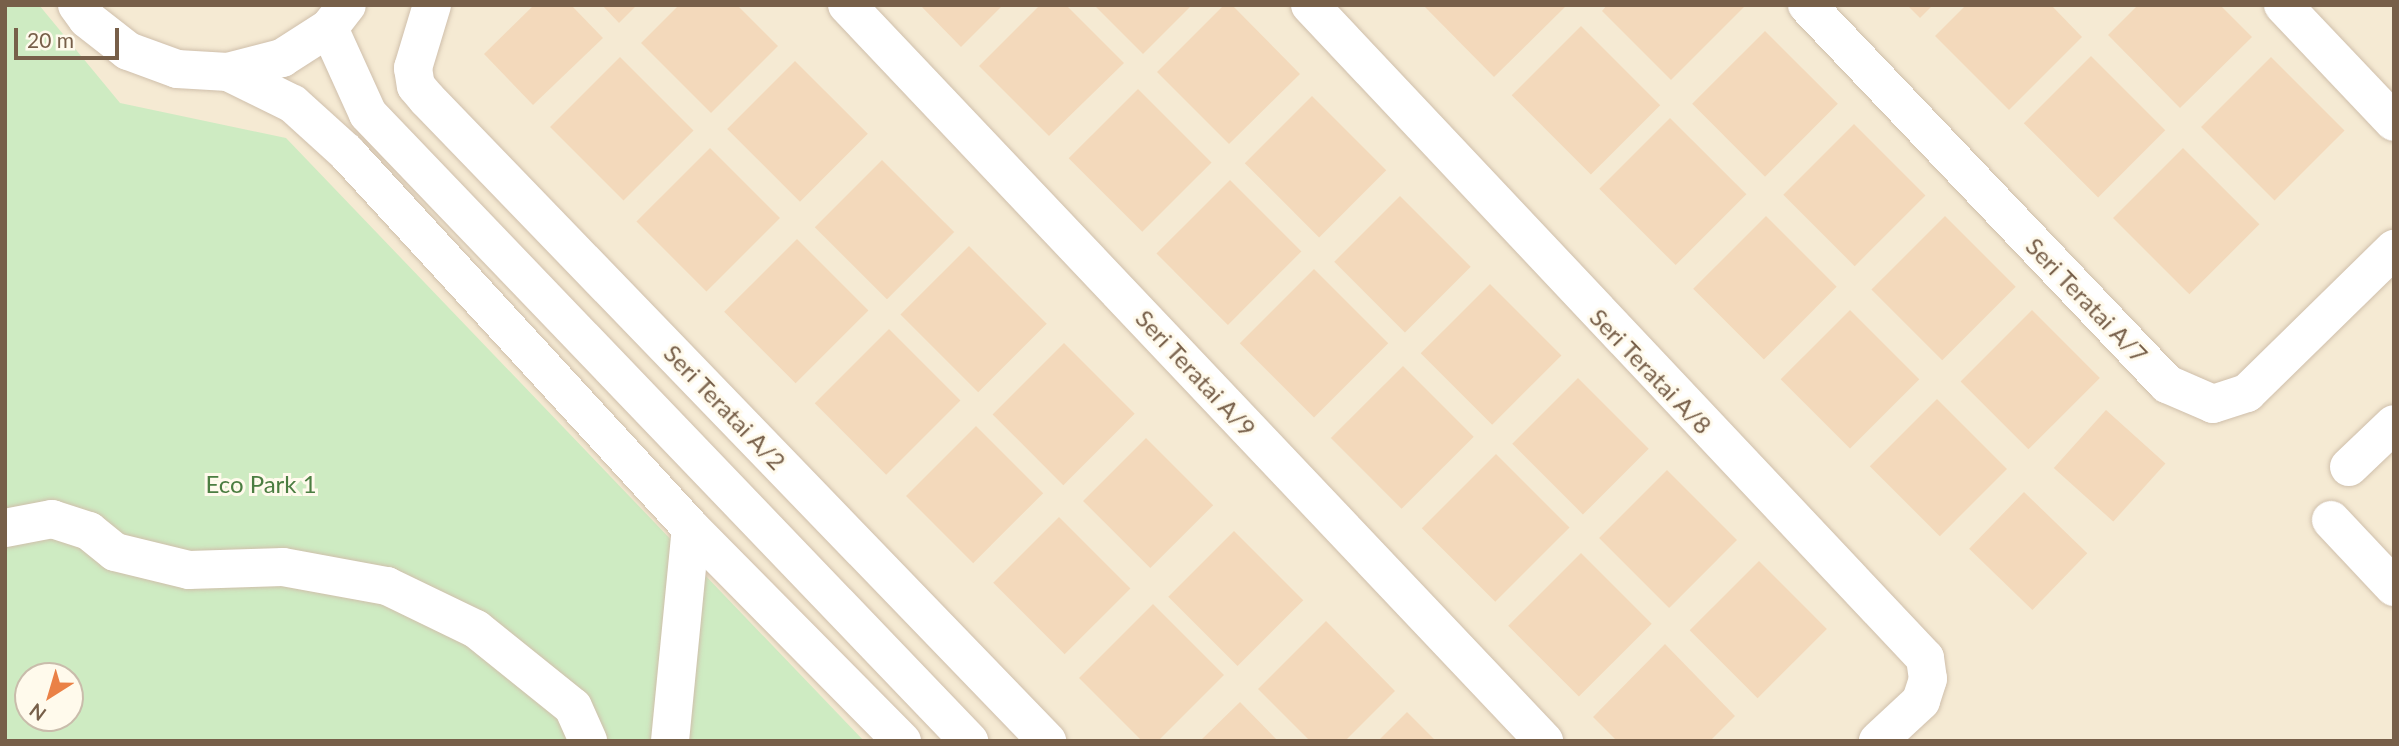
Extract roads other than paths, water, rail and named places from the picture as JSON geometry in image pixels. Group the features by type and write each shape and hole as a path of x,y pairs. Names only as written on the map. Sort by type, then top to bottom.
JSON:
{"street":[{"path":"77,5 86,19 128,51 177,69 229,72 282,58 338,16 368,114 969,741"},
{"name":"Seri Teratai A/2","path":"432,5 413,68 416,86 1047,741"},
{"name":"Seri Teratai A/9","path":"848,5 1544,741"},
{"name":"Seri Teratai A/8","path":"1310,5 1925,658 1928,680 1921,701 1878,741"},
{"name":"Seri Teratai A/7","path":"1807,5 2167,384 2213,404 2247,393 2394,249"},
{"path":"2283,5 2394,122"},
{"path":"229,72 293,104 346,152 691,528 902,741"},
{"path":"2349,467 2394,424"},
{"path":"5,528 52,519 89,531 115,552 189,570 283,567 387,586 476,629 573,707 588,741"},
{"path":"2331,520 2394,587"},
{"path":"670,741 691,528"}],"park label":[{"name":"Eco Park 1","path":"261,484"}]}
